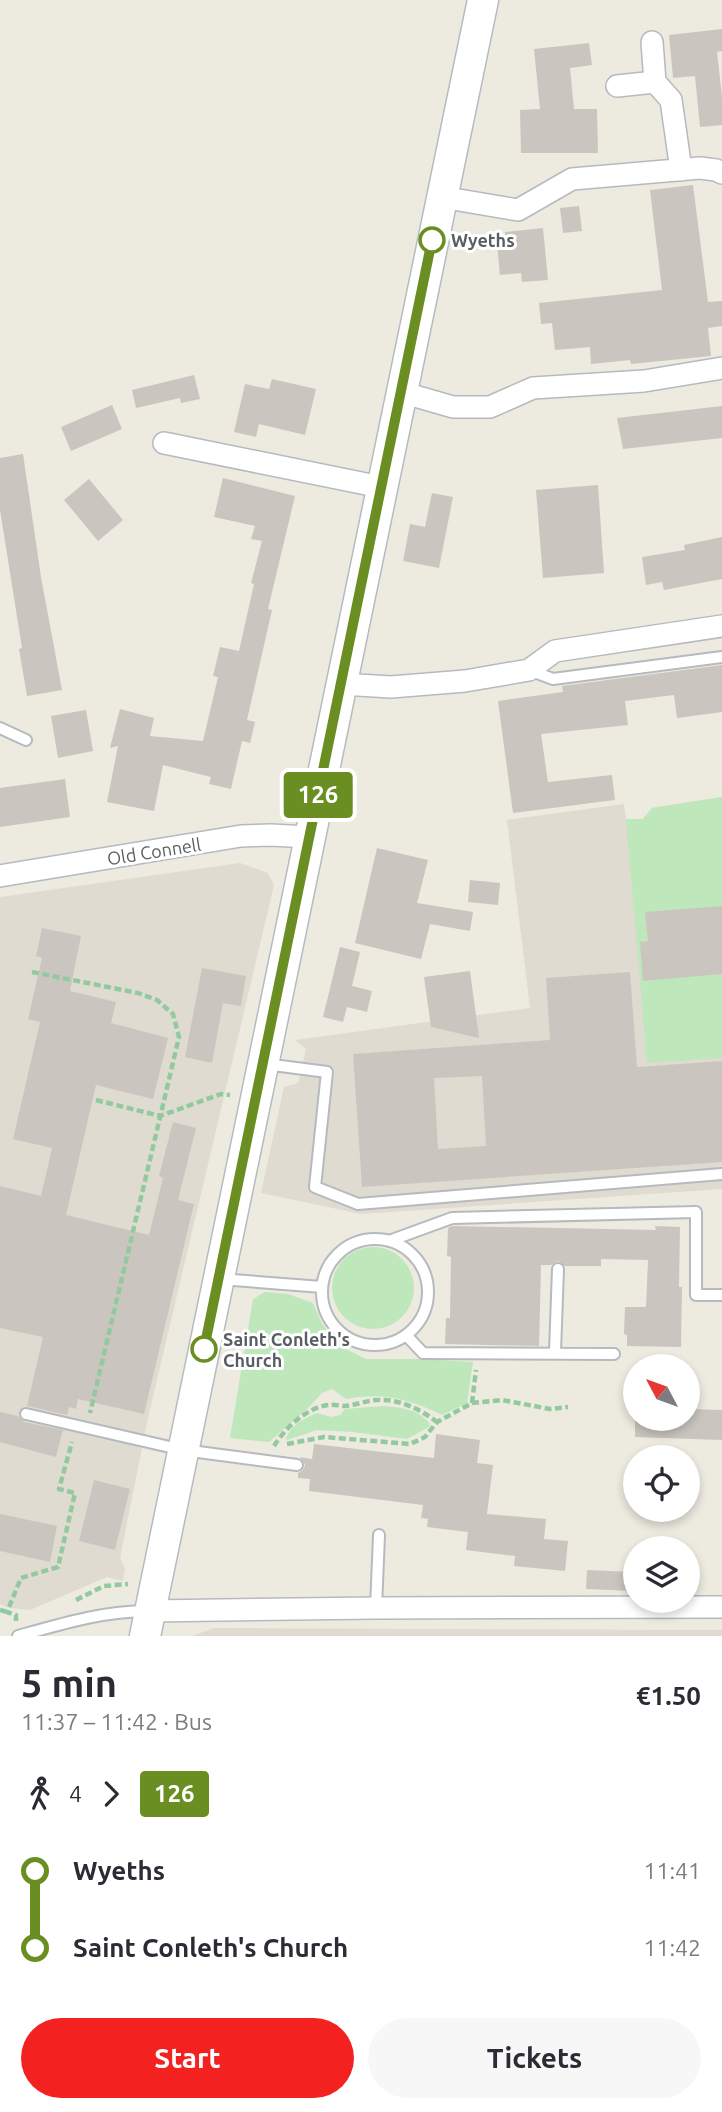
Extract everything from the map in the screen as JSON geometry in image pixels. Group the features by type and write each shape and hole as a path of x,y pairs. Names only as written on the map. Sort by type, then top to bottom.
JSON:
{"main road":[{"path":"147,1624 483,0"}],"street":[{"path":"652,42 655,82 671,100 681,170"},
{"path":"617,86 655,82"},
{"path":"441,197 518,210 572,179 700,168 722,173"},
{"path":"401,392 453,407 490,407 533,388 644,381 722,368"},
{"path":"164,443 381,487"},
{"path":"341,684 391,687 465,681 528,670 555,651 722,626"},
{"name":"Old Connell","path":"0,876 241,836 309,837"},
{"path":"147,1624 376,1608 722,1607"}],"lane":[{"path":"528,670 553,679 722,657"},
{"path":"0,728 26,740"},
{"path":"262,1064 327,1072 315,1187 358,1204 722,1174"},
{"path":"390,1241 404,1248 418,1261 428,1290 426,1306 422,1317 406,1335 376,1345 363,1344 340,1332 329,1320 323,1305 322,1287 328,1266 341,1251 360,1241 390,1241 452,1217 696,1212 696,1295 722,1295"},
{"path":"555,1352 558,1269"},
{"path":"218,1279 322,1287"},
{"path":"406,1335 423,1353 614,1354"},
{"path":"26,1414 183,1450 297,1465"},
{"path":"376,1608 379,1535"},
{"path":"17,1631 123,1611 147,1624"}],"path":[{"path":"7,1612 21,1578 58,1567 75,1493 59,1489 81,1427 179,1037 173,1014 157,1000 138,993 32,972"},
{"path":"96,1100 160,1116 221,1094 256,1097"},
{"path":"472,1403 478,1353"},
{"path":"266,1461 291,1424 313,1409 329,1405 344,1406 382,1400 409,1405 437,1422"},
{"path":"273,1449 324,1437 410,1444 425,1437 437,1422 472,1403 502,1400 550,1409 568,1408"},
{"path":"0,1610 16,1615 17,1631"}],"shaded area":[{"path":"722,797 722,1189 361,1214 261,1193 284,1087 298,1083 306,1049 295,1040 530,1008 507,820 624,804 626,819 643,819 652,808"},
{"path":"240,863 268,873 274,885 148,1418 120,1558 125,1569 123,1581 107,1577 30,1610 9,1608 0,1604 0,897"},
{"path":"214,1628 722,1630 722,1636 192,1636"}],"green space":[{"path":"722,797 722,1058 647,1063 626,819 643,819 652,808"},
{"path":"373,1247 389,1250 402,1259 411,1272 414,1288 411,1304 402,1317 389,1326 373,1329 357,1326 344,1317 335,1304 332,1288 335,1272 344,1259 357,1250"},
{"path":"265,1292 288,1294 313,1303 322,1324 336,1340 366,1359 473,1362 467,1403 442,1415 395,1398 372,1396 346,1399 332,1389 322,1393 269,1442 230,1438 253,1299"},
{"path":"384,1406 415,1412 426,1419 429,1427 407,1439 317,1430 287,1440 286,1438 295,1426 317,1413 331,1417 340,1415 345,1409"}],"building":[{"path":"722,29 722,51 717,52 722,125 700,127 695,76 673,78 669,35"},
{"path":"589,43 592,65 570,68 574,109 597,109 598,153 521,153 520,110 540,109 534,49"},
{"path":"693,185 708,302 722,301 722,326 708,328 711,356 631,364 630,360 591,364 590,347 555,350 552,323 541,324 539,303 662,290 650,190"},
{"path":"579,206 582,231 563,233 560,208"},
{"path":"543,228 548,280 522,282 521,273 500,275 497,244 506,243 505,232"},
{"path":"194,375 200,399 181,403 180,398 136,408 132,390"},
{"path":"272,379 316,389 305,435 259,424 256,437 234,432 245,384 269,389"},
{"path":"112,405 122,429 71,451 61,427"},
{"path":"722,406 722,438 623,449 617,418"},
{"path":"23,454 41,577 62,690 27,696 0,510 0,458"},
{"path":"223,478 295,496 268,609 272,610 247,720 255,722 250,743 242,741 231,789 209,784 211,777 163,765 154,811 107,802 118,746 110,748 120,709 154,718 150,736 203,741 218,677 213,676 220,647 239,651 254,584 251,583 262,541 251,539 255,526 214,517"},
{"path":"89,479 123,520 98,541 64,500"},
{"path":"598,485 604,573 543,578 536,490"},
{"path":"432,493 453,497 439,568 403,561 410,524 425,527"},
{"path":"722,537 722,579 664,590 662,582 646,585 642,557 685,550 684,545"},
{"path":"722,665 722,712 677,718 674,695 625,701 628,725 541,734 548,782 612,775 615,800 513,813 498,701 563,692 562,686"},
{"path":"86,710 93,751 58,758 51,716"},
{"path":"65,779 70,817 0,827 0,788"},
{"path":"377,848 428,860 417,903 473,912 470,931 430,924 421,959 355,943"},
{"path":"470,880 500,883 498,905 468,902"},
{"path":"722,906 722,974 643,981 640,942 648,941 645,912"},
{"path":"42,928 81,936 70,991 116,1002 111,1023 168,1038 153,1099 96,1085 66,1215 149,1235 163,1178 159,1176 173,1122 196,1128 178,1200 194,1204 144,1414 78,1399 76,1409 69,1407 67,1415 27,1406 43,1337 0,1328 0,1186 41,1196 52,1148 13,1139 40,1022 28,1019 42,958 36,956"},
{"path":"340,947 360,952 352,986 372,991 367,1012 347,1007 343,1022 323,1017"},
{"path":"202,968 246,976 241,1006 223,1003 212,1063 185,1057"},
{"path":"470,971 479,1038 431,1027 424,977"},
{"path":"630,972 637,1067 722,1061 722,1162 362,1187 353,1054 550,1040 546,978","holes":["482,1076 486,1146 438,1149 434,1078"]},
{"path":"655,1226 680,1227 681,1347 627,1346 627,1335 624,1334 625,1307 646,1307 648,1260 601,1259 601,1266 565,1266 558,1261 551,1265 541,1265 539,1346 445,1344 446,1318 450,1318 451,1257 447,1256 448,1228 656,1230"},
{"path":"700,1409 722,1410 722,1440 635,1437 635,1432 700,1432"},
{"path":"0,1412 18,1416 24,1422 63,1430 56,1457 0,1442"},
{"path":"436,1434 480,1440 477,1463 493,1465 487,1514 546,1519 544,1539 568,1541 565,1571 514,1566 515,1556 466,1550 468,1532 427,1527 428,1519 421,1518 423,1505 309,1491 310,1479 298,1478 298,1473 305,1465 300,1457 312,1459 314,1444 434,1458"},
{"path":"94,1480 130,1489 115,1550 79,1541"},
{"path":"0,1514 57,1526 50,1562 0,1551"},
{"path":"587,1570 623,1572 623,1591 586,1589"}],"bus line":[{"name":"126","path":"204,1349 432,240"}],"place":[{"name":"Wyeths","path":"432,240"},
{"name":"Saint Conleth's Church","path":"204,1349"}]}
